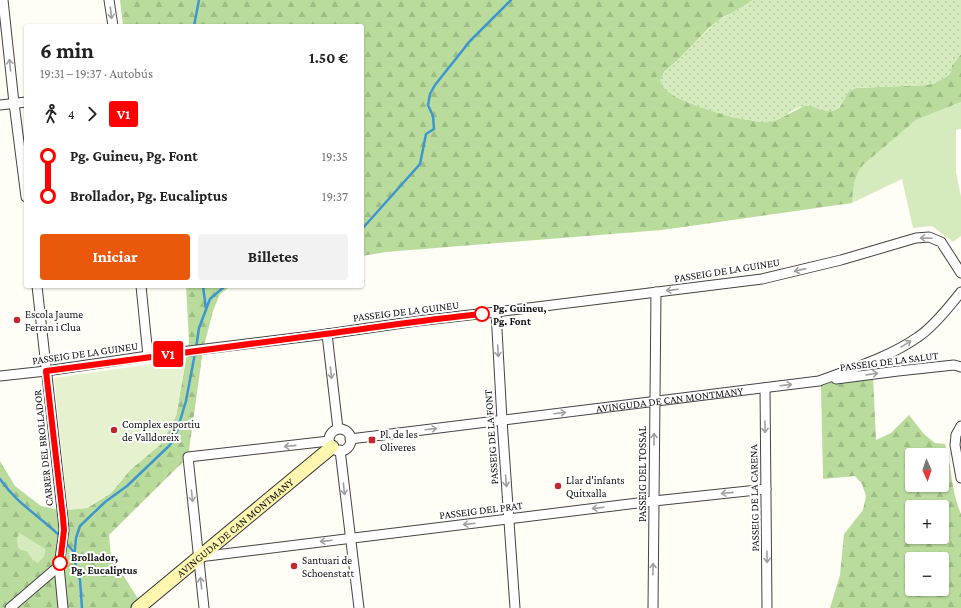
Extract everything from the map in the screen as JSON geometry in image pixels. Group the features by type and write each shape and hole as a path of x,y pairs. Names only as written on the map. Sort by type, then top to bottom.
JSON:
{"street":[{"path":"3,0 24,181"},
{"path":"109,0 113,24"},
{"path":"0,105 24,102"},
{"name":"PASSEIG DE LA GUINEU","path":"0,376 417,321 762,278 841,260 916,238 929,237 941,242 961,273"},
{"name":"CARRER DEL BROLLADOR","path":"37,288 64,530 59,566 63,608"},
{"path":"141,288 148,356"},
{"name":"PASSEIG DEL TOSSAL","path":"652,608 656,292"},
{"name":"AVINGUDA DE CAN MONTMANY","path":"350,439 819,381 889,355 920,336 948,308 961,292"},
{"name":"PASSEIG DE LA FONT","path":"496,312 502,420 516,608"},
{"path":"327,334 338,429"},
{"name":"PASSEIG DE LA SALUT","path":"819,381 954,365 961,368"},
{"name":"PASSEIG DE LA CARENA","path":"765,388 767,608"},
{"path":"961,426 956,435 955,445 961,478"},
{"path":"204,608 188,457 334,446 348,447 350,436 345,430 338,429 330,435 334,446 350,538 359,608"},
{"name":"AVINGUDA DE CAN MONTMANY","path":"138,608 334,446"},
{"name":"PASSEIG DEL PRAT","path":"198,557 654,501 766,490"},
{"path":"10,608 59,566"}],"green space":[{"path":"120,0 753,0 739,10 723,17 710,27 678,60 664,72 698,106 732,117 762,122 779,119 804,106 813,106 822,110 832,111 839,108 848,92 855,88 926,85 935,83 950,74 952,65 961,54 961,102 916,120 863,165 856,178 852,203 662,230 386,252 364,256 364,24 123,24"},
{"path":"753,0 961,0 961,54 952,65 950,74 935,83 926,85 855,88 849,92 840,106 835,110 825,111 809,106 801,107 775,121 770,122 747,120 714,112 683,100 671,94 664,88 660,80 664,72 716,22"},
{"path":"961,102 961,129 956,130 956,172 961,197 961,236 953,242 932,226 913,228 902,179 852,203 856,178 863,165 916,120"},
{"path":"186,288 228,288 220,294 213,311 203,350 188,457 109,535 111,556 142,605 141,608 0,608 0,461 15,486 41,506 60,510 87,508 111,493 130,470 161,444 176,416 189,342","holes":["19,533 45,549 44,556 38,563 33,560 27,551 19,549 17,540"]},
{"name":"Complex esportiu de Valldoreix","path":"186,359 176,416 161,444 130,470 111,493 87,508 68,510 54,378"},
{"path":"873,376 876,440 891,433 909,415 924,434 935,443 945,444 946,448 905,448 905,492 949,492 949,462 955,497 961,514 961,608 830,608 840,575 844,534 863,510 866,496 862,484 855,476 823,479 821,385 835,380"},
{"path":"19,533 45,549 44,556 38,564 33,560 27,551 19,549 17,540"}],"waterway":[{"path":"194,24 199,0"},
{"path":"364,227 420,164 426,134 434,129 433,116 428,105 430,94 435,85 470,41 511,0"},
{"path":"203,288 206,309"},
{"path":"196,348 199,328 210,299 223,288"},
{"path":"82,608 80,580 74,559 76,538 80,526 105,502 127,486 170,445 177,431 186,401 195,353"},
{"path":"0,479 14,496 61,537"},
{"path":"65,542 74,552"}],"bus line":[{"name":"V1","path":"60,563 64,530 46,371 148,356 482,314"}],"place":[{"name":"Pg. Guineu, Pg. Font","path":"482,314"},
{"name":"Escola Jaume Ferran i Clua","path":"17,320"},
{"name":"Complex esportiu de Valldoreix","path":"114,430"},
{"name":"Pl. de les Oliveres","path":"372,440"},
{"name":"Llar d'infants Quitxalla","path":"558,486"},
{"name":"Brollador, Pg. Eucaliptus","path":"60,563"},
{"name":"Santuari de Schoenstatt","path":"294,566"}]}
